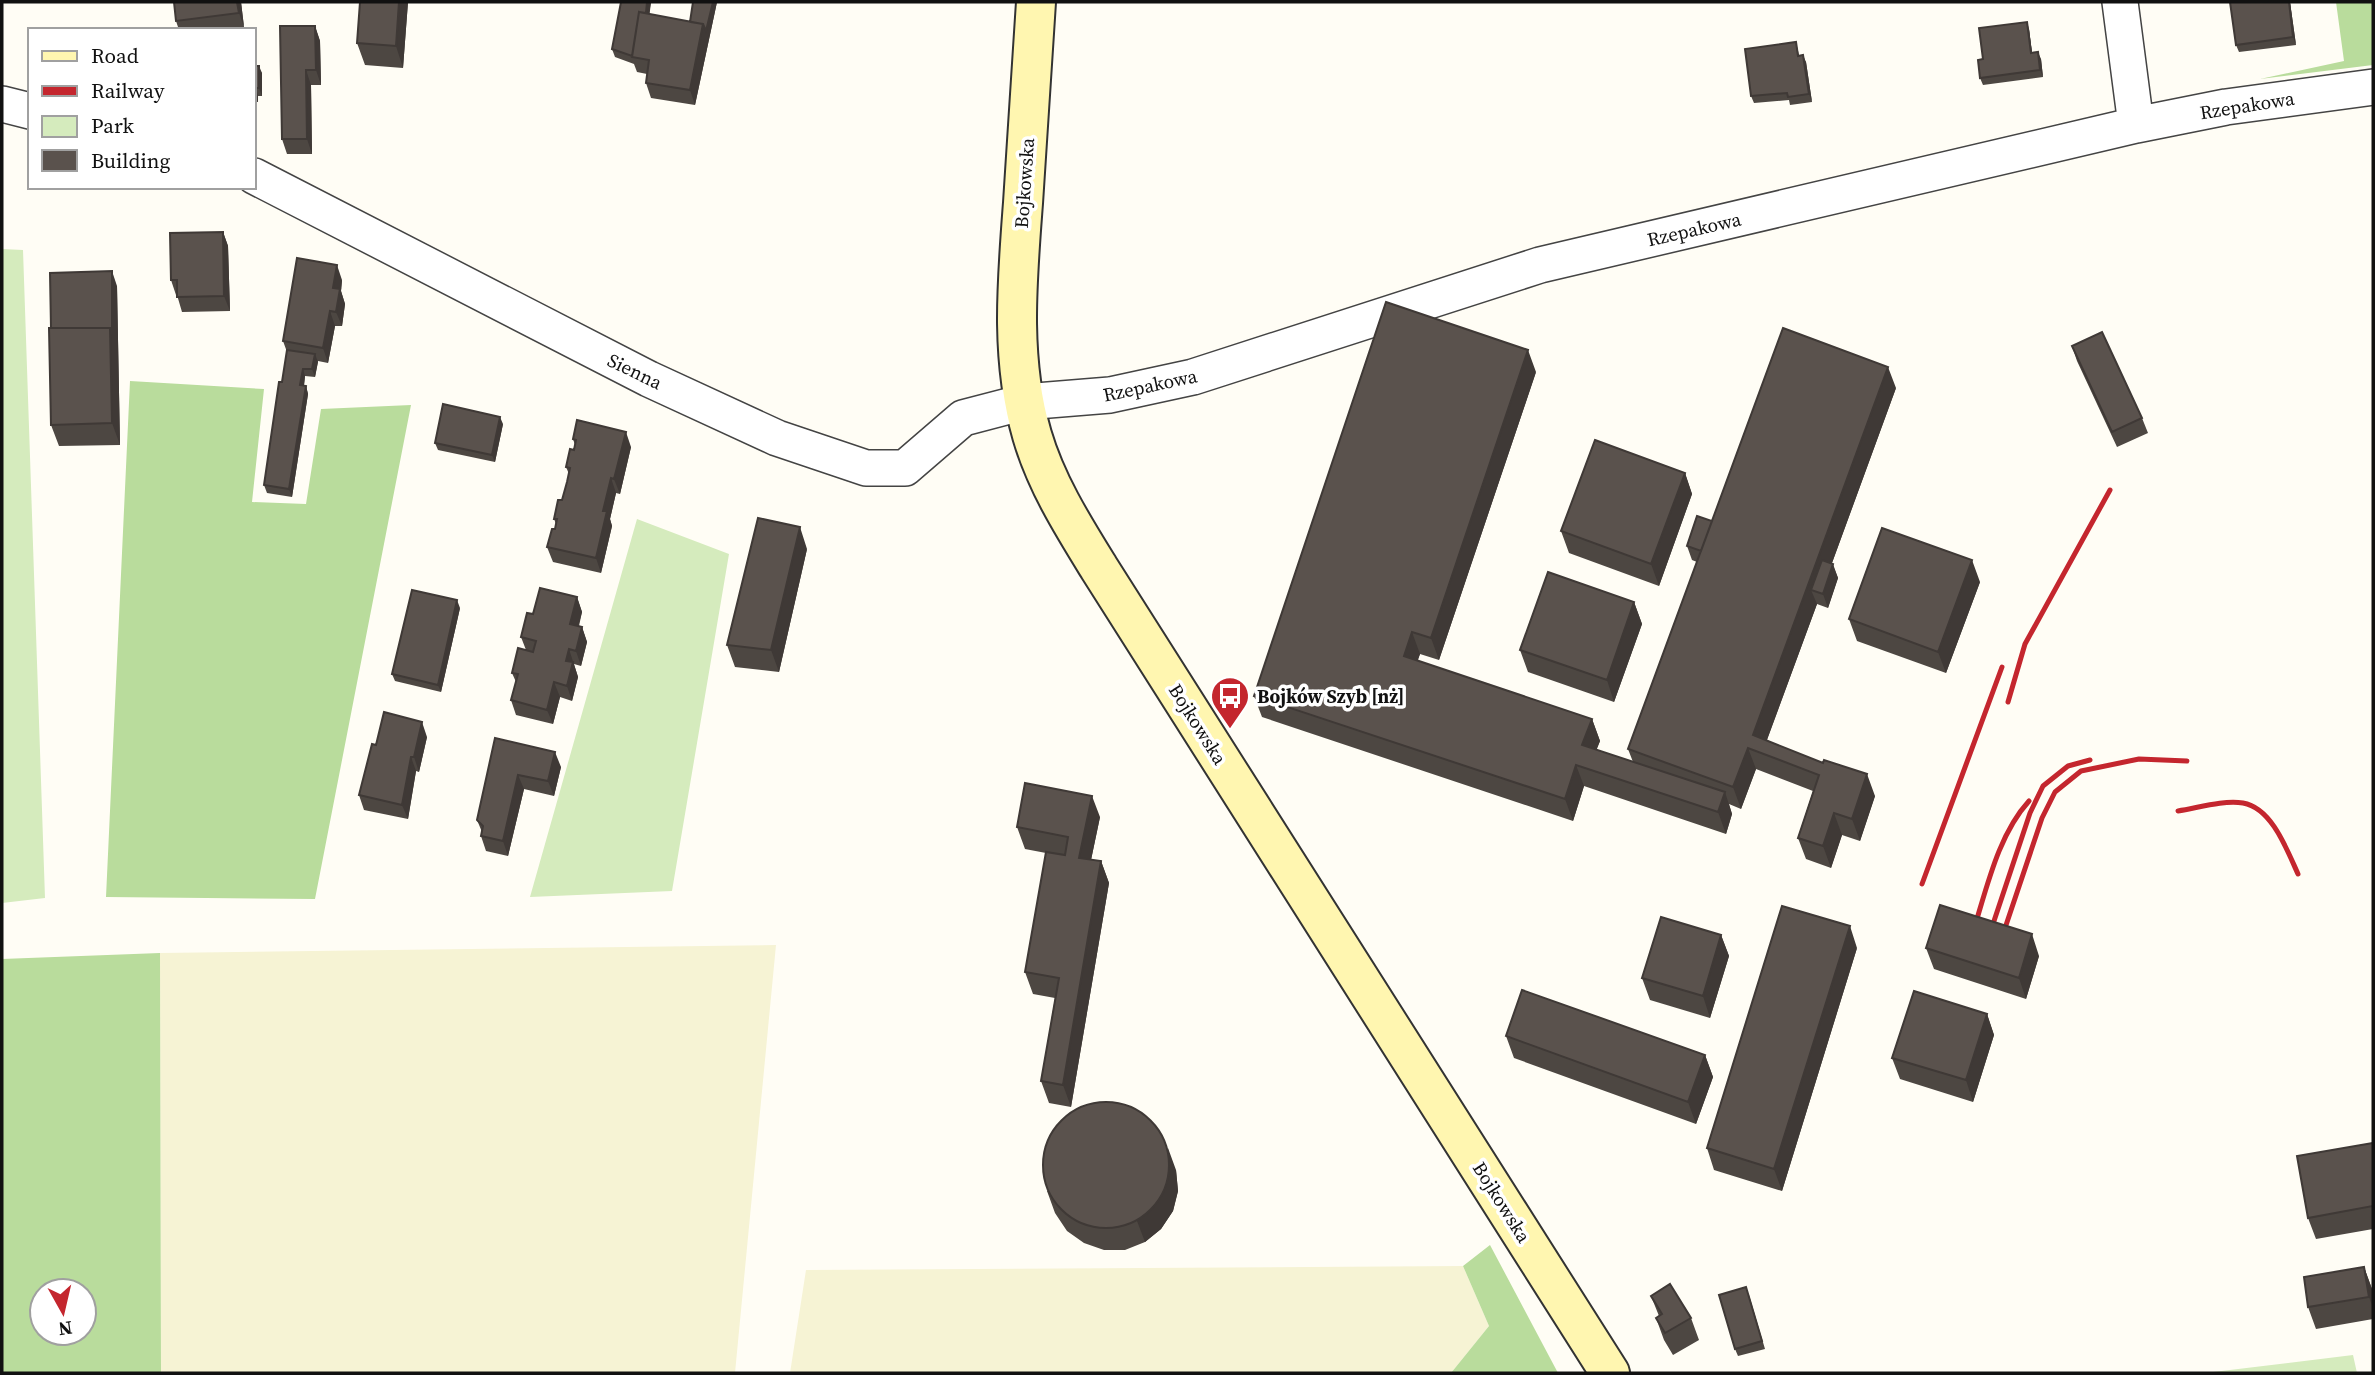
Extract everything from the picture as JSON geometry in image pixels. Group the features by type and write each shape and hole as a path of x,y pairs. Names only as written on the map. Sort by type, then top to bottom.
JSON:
{"street":[{"name":"Bojkowska","path":"1036,2 1016,339 1018,372 1024,402 1046,472 1081,538 1610,1373"},
{"path":"2120,2 2136,125"},
{"name":"Rzepakowa","path":"1024,402 1110,395 1193,377 1540,265 2136,125 2226,107 2373,87"},
{"path":"2,104 28,110"},
{"name":"Sienna","path":"256,177 649,379 778,438 866,468 905,468 963,418 1024,402"}],"shaded area":[{"path":"776,945 735,1373 161,1373 160,953"},
{"path":"1463,1266 1489,1326 1451,1373 790,1373 806,1270"}],"green space":[{"path":"2336,2 2373,2 2373,65 2260,79 2344,61"},
{"path":"2,249 23,250 45,898 2,903"},
{"path":"130,381 264,389 252,502 306,504 321,409 411,405 315,899 106,897"},
{"path":"637,519 729,554 672,891 530,897"},
{"path":"160,953 161,1373 2,1373 2,959"},
{"path":"1490,1245 1558,1373 1451,1373 1489,1326 1463,1266"},
{"path":"2353,1355 2357,1373 2205,1373"}],"building":[{"path":"174,2 237,2 239,13 176,21"},
{"path":"360,2 399,2 396,46 357,43"},
{"path":"621,2 647,2 646,13 639,12 632,56 612,49"},
{"path":"693,2 713,2 706,31 703,24 690,22"},
{"path":"2230,2 2289,2 2293,37 2236,45"},
{"path":"639,12 703,24 690,90 646,83 649,60 632,57"},
{"path":"2027,22 2031,53 2038,52 2040,70 1980,78 1978,60 1983,59 1979,28"},
{"path":"280,26 315,26 316,70 306,70 307,139 282,139"},
{"path":"1796,42 1798,56 1803,55 1809,94 1788,97 1787,93 1751,96 1745,49"},
{"path":"256,66 259,66 259,88 256,88"},
{"path":"223,232 224,296 177,297 177,280 171,280 170,233"},
{"path":"297,258 337,265 333,288 340,289 336,312 330,311 323,348 283,341"},
{"path":"112,271 112,334 110,328 51,328 50,273"},
{"path":"1386,302 1528,350 1431,638 1412,632 1404,656 1592,719 1582,745 1725,792 1718,812 1576,765 1565,799 1254,696"},
{"path":"49,328 110,328 112,423 51,425"},
{"path":"1783,328 1888,367 1753,735 1823,763 1824,760 1867,774 1852,819 1834,813 1823,846 1798,838 1819,775 1748,748 1733,787 1628,749"},
{"path":"2102,332 2142,418 2112,432 2072,346"},
{"path":"287,350 315,354 312,369 303,369 300,385 306,386 289,489 264,485 279,382 282,382"},
{"path":"443,404 500,417 492,455 435,443"},
{"path":"577,420 626,432 603,511 607,511 596,558 547,547 552,529 555,529 558,500 562,500 567,482 570,468 566,467 570,449 574,450"},
{"path":"1595,440 1685,473 1651,564 1561,531"},
{"path":"1697,516 1712,521 1701,551 1687,546"},
{"path":"758,518 800,527 771,650 727,645"},
{"path":"1882,528 1972,560 1938,652 1849,619"},
{"path":"1822,560 1833,564 1823,594 1811,590"},
{"path":"1548,572 1634,602 1607,680 1520,650"},
{"path":"540,588 577,597 570,624 582,627 576,651 569,649 566,661 573,662 567,686 554,682 547,710 511,700 518,674 512,673 518,648 533,652 536,641 521,637 527,613 533,614"},
{"path":"412,590 457,600 438,685 392,674"},
{"path":"384,712 422,722 414,757 411,757 402,805 359,795 372,744 376,745"},
{"path":"495,738 555,752 548,781 518,775 503,841 481,836 483,826 477,820"},
{"path":"1025,783 1092,796 1079,858 1101,861 1063,1085 1041,1081 1059,978 1025,972 1046,852 1065,855 1068,837 1017,827"},
{"path":"1940,905 2032,934 2019,978 1926,948"},
{"path":"1782,906 1850,926 1774,1169 1707,1148"},
{"path":"1661,917 1721,935 1703,996 1642,978"},
{"path":"1522,990 1705,1055 1688,1102 1506,1036"},
{"path":"1914,991 1987,1014 1966,1080 1892,1058"},
{"path":"1106,1102 1130,1106 1151,1120 1165,1141 1169,1165 1165,1189 1151,1210 1130,1224 1106,1228 1082,1224 1061,1210 1047,1189 1043,1165 1047,1141 1061,1120 1082,1106"},
{"path":"2373,1143 2373,1206 2308,1218 2297,1156"},
{"path":"2364,1267 2369,1297 2308,1307 2304,1277"},
{"path":"1670,1284 1691,1318 1665,1333 1656,1318 1662,1314 1651,1296"},
{"path":"1746,1287 1762,1341 1735,1349 1719,1295"}],"railway":[{"path":"2008,702 2025,644 2110,490"},
{"path":"1922,884 2002,667"},
{"path":"2000,943 2042,818 2055,792 2081,771 2139,759 2187,761"},
{"path":"1988,939 2030,813 2043,786 2068,766 2090,760"},
{"path":"1972,935 2001,847 2018,815 2029,801"},
{"path":"2178,811 2227,803 2243,803 2253,807 2262,813 2277,831 2298,874"}],"place":[{"name":"Bojków Szyb [nż]","path":"1230,730"}]}
